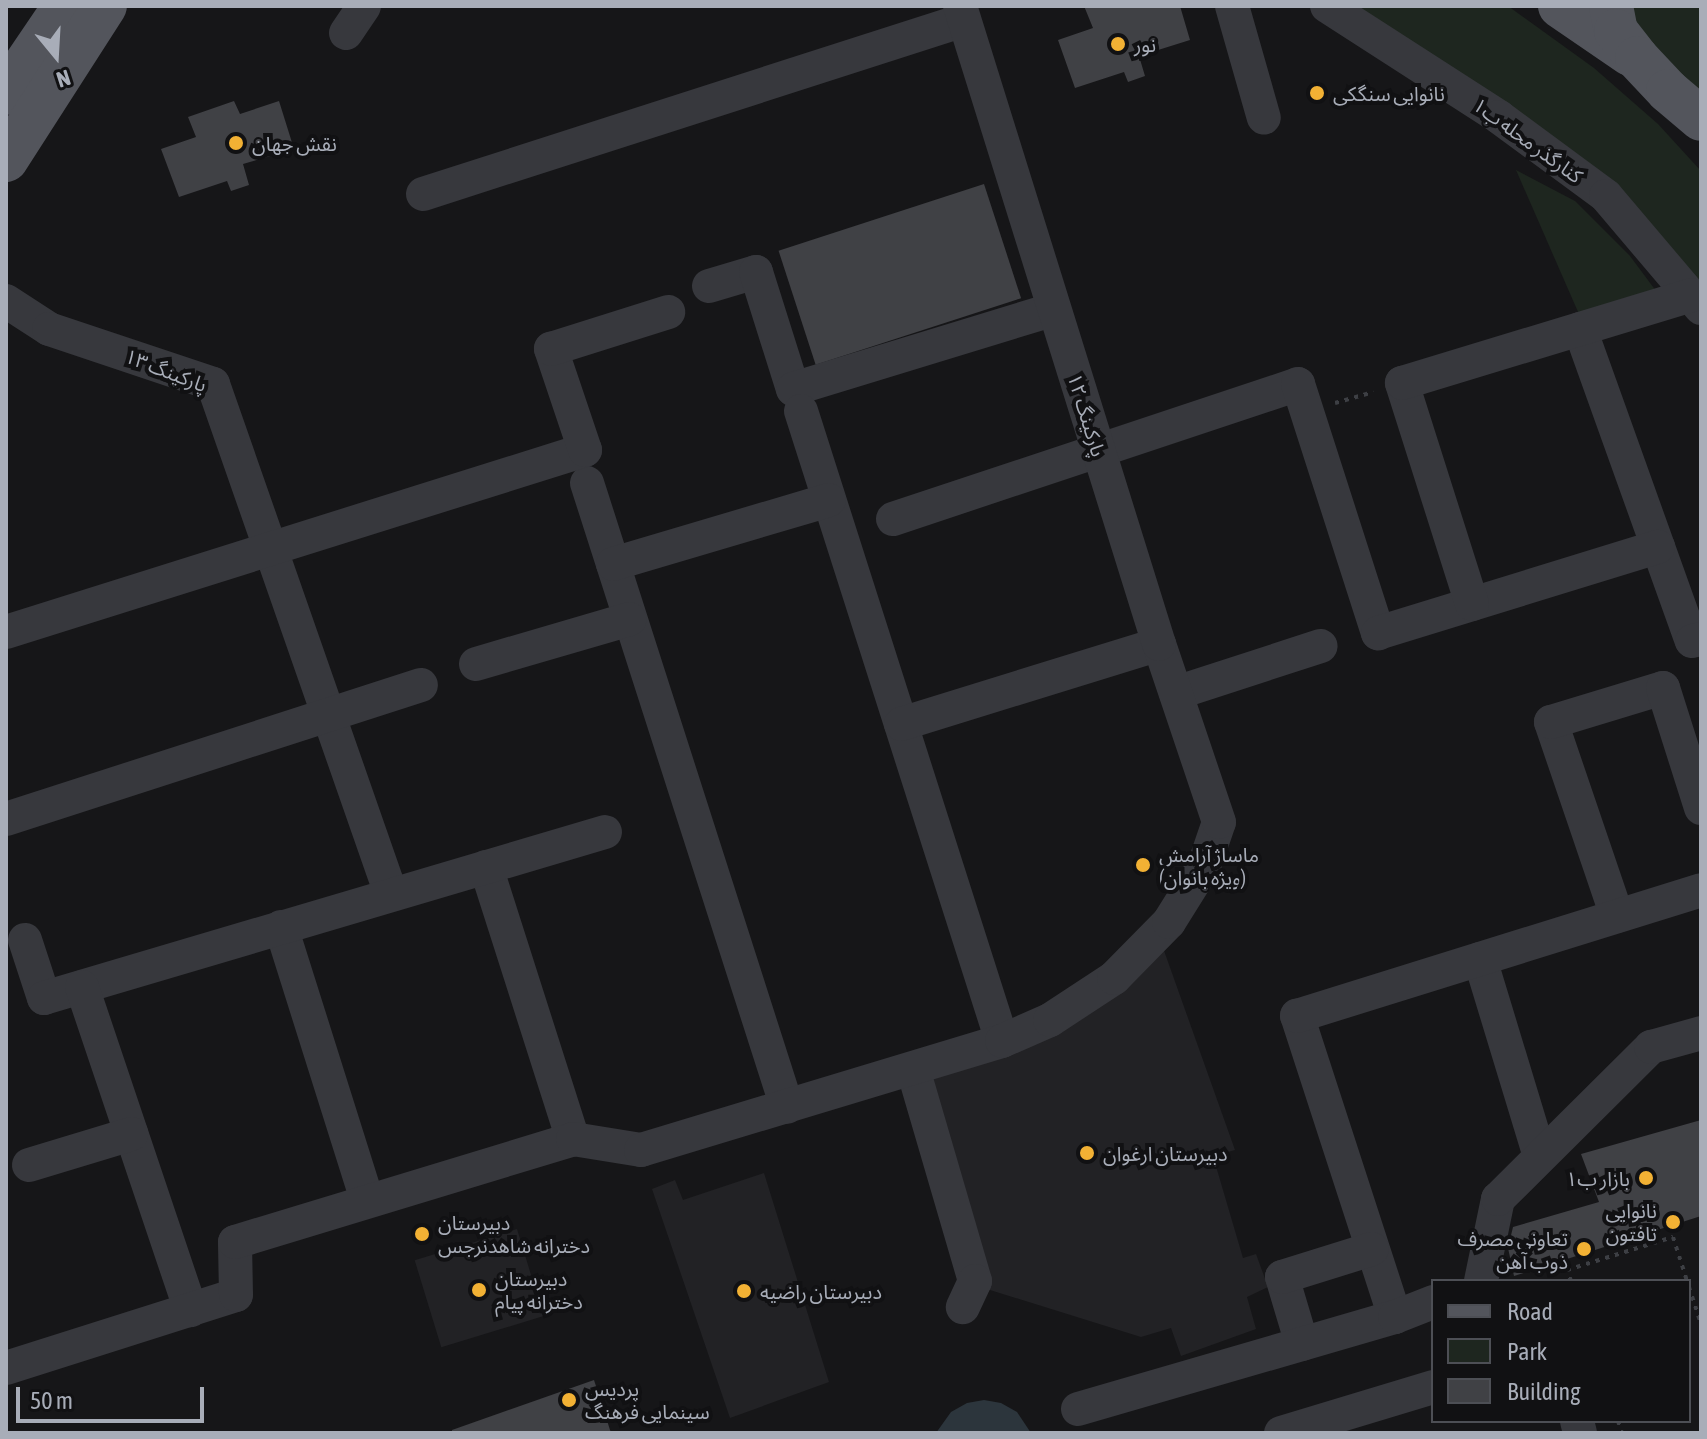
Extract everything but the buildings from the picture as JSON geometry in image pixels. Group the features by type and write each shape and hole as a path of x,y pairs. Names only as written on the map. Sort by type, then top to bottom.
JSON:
{"main road":[{"path":"6,93 65,6"},
{"path":"6,160 105,6"},
{"path":"1560,6 1637,58"},
{"path":"1611,6 1616,31 1637,58 1668,91 1701,119"}],"street":[{"path":"1232,6 1264,118"},
{"name":"کنارگذر محله ب۱","path":"1327,6 1499,117 1606,196 1696,302"},
{"path":"423,194 962,13"},
{"name":"پارکینگ ۱۲","path":"962,13 1159,644 1219,822 1204,866 1169,922 1114,978 1050,1020 1002,1041"},
{"path":"709,286 756,272 793,389 1054,309"},
{"name":"پارکینگ ۱۳","path":"6,301 49,329 213,384 272,549"},
{"path":"1472,604 1402,383 1580,329 1696,302"},
{"path":"6,632 585,450 551,349 668,312"},
{"path":"1580,329 1692,641 1701,639"},
{"path":"893,519 1298,384 1378,633 1658,547"},
{"path":"6,1368 236,1295 235,1242 573,1139 641,1150 1002,1041 801,411"},
{"path":"587,483 787,1107"},
{"path":"613,564 829,500"},
{"path":"272,549 391,894"},
{"path":"476,664 630,619"},
{"path":"901,724 1159,644"},
{"path":"1176,693 1321,646"},
{"path":"6,819 329,712 421,685"},
{"path":"1617,916 1551,722 1663,688 1701,808"},
{"path":"25,940 44,998 605,832"},
{"path":"486,867 573,1139"},
{"path":"1395,1317 1297,1016 1701,890"},
{"path":"281,927 367,1200"},
{"path":"1480,959 1540,1156"},
{"path":"82,987 191,1310"},
{"path":"1481,1279 1498,1199 1651,1047 1701,1033"},
{"path":"913,1069 975,1281 963,1307"},
{"path":"29,1165 131,1134"},
{"path":"1302,1344 1282,1277 1372,1249"},
{"path":"1078,1409 1395,1317 1431,1303"},
{"path":"1281,1433 1431,1388"}],"path":[{"path":"1307,411 1402,383"},
{"path":"1570,1279 1567,1270 1673,1237 1686,1279"},
{"path":"1691,1293 1701,1324"}],"shaded area":[{"name":"دبیرستان ارغوان","path":"1162,945 1235,1150 1213,1156 1243,1258 1256,1254 1268,1287 1247,1297 1256,1329 1181,1356 1171,1328 1141,1337 990,1290 930,1079"},
{"name":"دبیرستان راضیه","path":"764,1173 829,1382 730,1418 652,1189 675,1180 683,1200"},
{"name":"دبیرستان دخترانه پیام","path":"517,1229 544,1316 441,1347 415,1260"},
{"path":"984,1400 1001,1403 1017,1412 1031,1433 936,1433 951,1412 967,1403"}],"green space":[{"path":"1350,6 1508,6 1594,68 1658,124 1701,171 1701,291"},
{"path":"1627,6 1701,6 1701,100 1633,30"},
{"path":"1516,170 1575,201 1630,256 1659,295 1582,321"}],"place":[{"name":"نور","path":"1118,44"},
{"name":"نانوایی سنگکی","path":"1317,93"},
{"name":"نقش جهان","path":"236,143"},
{"name":"ماساژ آرامش (ویژه بانوان)","path":"1143,865"},
{"name":"دبیرستان ارغوان","path":"1087,1153"},
{"name":"بازار ب۱","path":"1646,1178"},
{"name":"نانوایی تافتون","path":"1673,1222"},
{"name":"دبیرستان دخترانه شاهدنرجس","path":"422,1234"},
{"name":"تعاونی مصرف ذوب آهن","path":"1584,1249"},
{"name":"دبیرستان دخترانه پیام","path":"479,1290"},
{"name":"دبیرستان راضیه","path":"744,1291"},
{"name":"پردیس سینمایی فرهنگ","path":"569,1400"}]}
